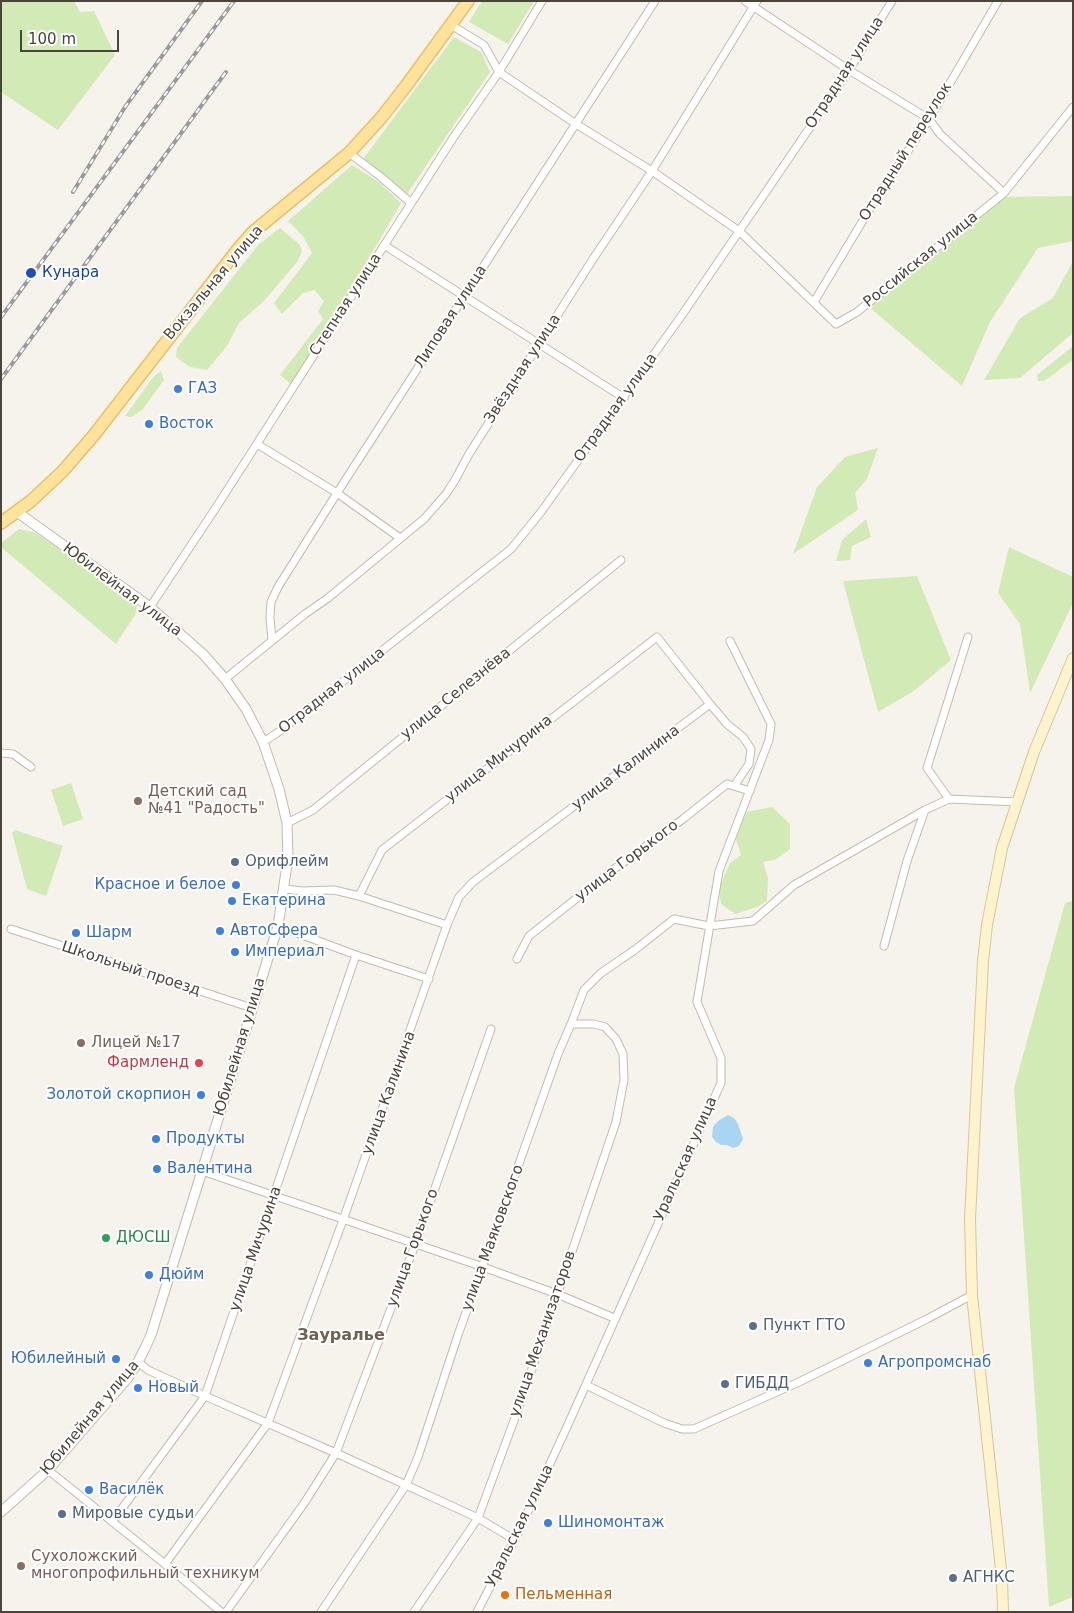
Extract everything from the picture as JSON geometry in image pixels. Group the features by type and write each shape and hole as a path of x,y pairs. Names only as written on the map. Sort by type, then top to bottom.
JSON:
{"main road":[{"name":"Вокзальная улица","path":"1,523 48,486 82,449 253,232 349,153 381,118 468,1"},
{"path":"1002,1612 1002,1579 990,1483 972,1295 970,1219 983,962 995,879 1002,848 1034,752 1073,658"}],"street":[{"name":"Степная улица","path":"150,607 453,138 498,72 542,1"},
{"name":"Липовая улица","path":"272,640 271,602 278,586 656,1"},
{"path":"744,1 755,4 848,70 929,119 940,134 1004,193"},
{"name":"Отрадная улица","path":"263,742 288,726 511,549 541,512 624,398 848,70 892,1"},
{"name":"Отрадный переулок","path":"814,302 871,207 929,119 998,1"},
{"name":"Звёздная улица","path":"224,679 305,614 328,598 424,519 446,494 456,480 469,454 593,258 652,171 755,4"},
{"path":"451,25 484,44 498,72 576,124 652,171 739,231 814,302"},
{"name":"Российская улица","path":"814,302 836,324 857,312 1004,193 1073,107"},
{"path":"349,153 411,203"},
{"path":"384,245 624,398"},
{"path":"257,444 337,493 400,538"},
{"name":"Юбилейная улица","path":"1,1512 48,1470 127,1378 138,1362 151,1335 278,926 285,889 288,858 286,823 279,789 263,742 246,709 224,679 203,654 150,607 17,512"},
{"name":"улица Селезнёва","path":"286,823 313,810 621,560"},
{"name":"улица Мичурина","path":"358,896 382,850 657,637 710,704"},
{"path":"968,637 927,768 949,799 1017,802"},
{"name":"Уральская улица","path":"478,1612 515,1540 721,1083 721,1058 697,1002 719,871 769,740 771,724 730,641"},
{"path":"710,704 727,724 744,737 751,748 749,764 734,786 750,791"},
{"name":"улица Калинина","path":"165,1564 268,1423 343,1220 447,925 459,897 473,882 710,704"},
{"path":"1,753 13,754 31,767"},
{"name":"улица Горького","path":"516,959 529,936 564,907 727,784 734,786"},
{"name":"улица Маяковского","path":"321,1612 406,1485 418,1458 458,1335 484,1267 558,1054 584,990 601,973 636,950 674,919 709,926 753,920 794,885 925,810 949,799"},
{"path":"884,946 907,861 925,810"},
{"path":"285,889 303,891 334,890 447,925"},
{"path":"278,926 356,955 429,979"},
{"name":"Школьный проезд","path":"11,929 252,1008"},
{"name":"улица Мичурина","path":"112,1522 205,1396 356,955"},
{"name":"улица Механизаторов","path":"414,1612 478,1518 558,1294 616,1122 624,1080 623,1054 616,1039 605,1028 594,1024 571,1024"},
{"name":"улица Горького","path":"226,1612 305,1502 336,1453 415,1244 491,1029"},
{"path":"202,1171 484,1267 558,1294 614,1318"},
{"path":"586,1385 664,1423 682,1429 694,1429 799,1382 972,1295"},
{"path":"138,1362 148,1370 478,1518 515,1540"},
{"path":"48,1470 165,1564 221,1612"}],"green space":[{"path":"1,1 74,1 80,12 94,11 115,55 58,130 1,92"},
{"path":"482,1 534,1 508,44 469,22"},
{"path":"454,37 481,52 490,72 407,194 363,159"},
{"path":"352,165 379,182 401,203 353,286 291,384 280,375 323,319 318,311 324,301 314,290 303,293 282,314 274,303 312,253 303,236 288,221"},
{"path":"1073,196 1073,241 1038,248 990,322 962,386 869,307 997,197"},
{"path":"280,228 299,244 302,251 298,261 264,301 239,323 227,346 207,370 190,367 176,357 177,348 258,245"},
{"path":"1073,261 1073,333 1020,378 984,380 1020,318 1053,298"},
{"path":"1073,346 1073,360 1044,381 1038,381 1037,375"},
{"path":"161,371 164,380 142,410 131,417 125,416 154,376"},
{"path":"878,448 867,479 855,493 858,510 793,554 817,487 845,457"},
{"path":"866,519 871,537 852,546 850,560 836,561 842,540"},
{"path":"19,529 36,533 131,599 137,606 135,615 116,644 1,547 1,543"},
{"path":"1009,547 1073,577 1073,603 1030,693 1020,624 998,593"},
{"path":"917,576 951,660 914,691 878,712 843,581"},
{"path":"71,783 83,819 63,826 51,790"},
{"path":"772,807 790,824 790,849 775,860 763,862 768,878 767,901 757,907 735,914 721,904 719,888 730,863 741,855 735,836 747,812"},
{"path":"15,830 63,846 46,896 27,889 12,833"},
{"path":"1073,901 1073,1597 1049,1607 1014,1088 1065,903"}],"water":[{"path":"728,1115 734,1118 738,1124 743,1139 739,1146 733,1148 721,1145 712,1137 713,1127 718,1121"}],"railway":[{"path":"73,192 125,107 202,1"},
{"path":"1,317 234,1"},
{"path":"1,379 226,72"}],"place":[{"name":"Кунара","path":"31,273"},
{"name":"ГАЗ","path":"178,389"},
{"name":"Восток","path":"149,424"},
{"name":"Детский сад №41 \"Радость\"","path":"138,801"},
{"name":"Орифлейм","path":"235,862"},
{"name":"Красное и белое","path":"236,885"},
{"name":"Екатерина","path":"232,901"},
{"name":"АвтоСфера","path":"220,931"},
{"name":"Шарм","path":"76,933"},
{"name":"Империал","path":"235,952"},
{"name":"Лицей №17","path":"81,1043"},
{"name":"Фармленд","path":"199,1063"},
{"name":"Золотой скорпион","path":"201,1095"},
{"name":"Продукты","path":"156,1139"},
{"name":"Валентина","path":"157,1169"},
{"name":"ДЮСШ","path":"106,1238"},
{"name":"Дюйм","path":"149,1275"},
{"name":"Пункт ГТО","path":"753,1326"},
{"name":"Юбилейный","path":"116,1359"},
{"name":"Агропромснаб","path":"868,1363"},
{"name":"ГИБДД","path":"725,1384"},
{"name":"Новый","path":"138,1388"},
{"name":"Василёк","path":"89,1490"},
{"name":"Мировые судьи","path":"62,1514"},
{"name":"Шиномонтаж","path":"548,1523"},
{"name":"Сухоложский многопрофильный техникум","path":"21,1566"},
{"name":"АГНКС","path":"953,1578"},
{"name":"Пельменная","path":"505,1595"}],"district":[{"name":"Зауралье","path":"341,1336"}]}
